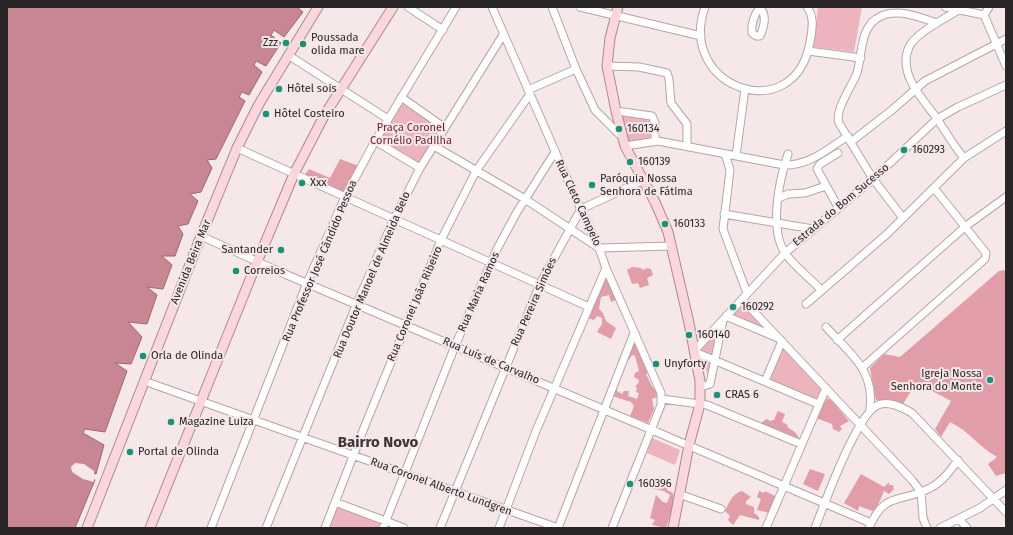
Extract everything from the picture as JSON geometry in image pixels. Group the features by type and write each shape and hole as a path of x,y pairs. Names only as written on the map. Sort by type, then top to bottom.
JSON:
{"main road":[{"name":"Avenida Beira Mar","path":"89,527 144,381 237,148 259,104 318,7"},
{"path":"150,528 256,262 294,174 315,132 393,7"},
{"path":"618,7 608,48 607,66 616,111 624,142 664,222 672,246 695,351 701,387 700,404 689,445 673,528"}],"street":[{"path":"408,7 442,30"},
{"name":"Rua Professor José Cândido Pessoa","path":"211,528 307,283 346,197 375,141 456,7"},
{"name":"Rua Cleto Campelo","path":"492,7 503,35 599,248 634,333 658,384 662,399"},
{"path":"552,7 576,69 595,110 624,142 655,141 796,165 850,139 916,90 925,81 940,72 1006,40"},
{"path":"580,7 701,36"},
{"path":"706,7 701,36 703,48 712,66 729,83 745,89 765,90 784,84 798,72 808,51 812,18 807,7"},
{"path":"945,7 957,11 984,15"},
{"path":"984,15 989,7"},
{"path":"957,11 921,35 910,47 907,55 907,69 916,90 964,158"},
{"path":"903,218 873,179 838,120 839,112 851,86 861,58 866,33 871,23 879,17 892,14 906,14 937,23"},
{"path":"984,15 1006,66"},
{"name":"Rua Doutor Manoel de Almeida Belo","path":"266,528 304,438 357,304 394,219 420,168 503,35"},
{"path":"808,51 861,58"},
{"path":"288,55 388,119"},
{"path":"607,66 639,67 666,73 669,79 670,103 687,124 687,146"},
{"path":"529,92 576,69"},
{"name":"Estrada do Bom Sucesso","path":"695,351 785,253 873,179 937,119 958,107 1006,86"},
{"path":"736,156 745,89"},
{"name":"Rua Coronel João Ribeiro","path":"325,528 353,455 441,240 476,171 529,92"},
{"path":"401,97 445,128"},
{"path":"616,111 652,116 655,123 655,141"},
{"path":"806,304 887,234 964,158 1006,131"},
{"path":"375,141 420,168"},
{"path":"434,146 525,199 599,248 672,246"},
{"path":"237,148 589,307"},
{"name":"Rua Maria Ramos","path":"384,524 455,346 504,236 525,199 555,152"},
{"path":"838,153 817,167 818,172 838,207"},
{"path":"725,154 730,170 724,214 725,235 747,293"},
{"path":"788,154 784,164 776,221 778,235 785,253 821,290"},
{"path":"581,209 644,180"},
{"path":"779,198 788,194 805,193 826,186"},
{"path":"863,367 985,259 986,253 966,226 934,188"},
{"path":"838,340 966,226 1006,197"},
{"name":"Rua Pereira Simões","path":"440,528 540,284 571,230 581,209"},
{"path":"724,214 776,221 813,229"},
{"name":"Rua Luís de Carvalho","path":"201,236 256,262 406,324 825,503 870,526"},
{"path":"498,528 606,268"},
{"path":"742,299 859,424 895,460 921,492 923,518 927,528"},
{"path":"701,387 710,384 725,318 781,340"},
{"path":"826,327 863,367 870,386 870,409"},
{"path":"558,528 603,409 634,333"},
{"path":"765,381 781,340"},
{"path":"695,351 818,404"},
{"name":"Rua Coronel Alberto Lundgren","path":"144,381 558,528"},
{"path":"766,528 783,485 826,388"},
{"path":"612,528 662,399 700,404 801,444"},
{"path":"815,528 859,424 870,409 877,405 889,404 912,413 1006,512"},
{"path":"870,526 885,503 921,492 929,488 944,478 958,460"},
{"path":"940,528 959,520 993,500 1006,490"},
{"path":"679,494 721,509"},
{"path":"335,502 384,524 404,528"},
{"path":"959,520 967,528"}],"green space":[{"path":"818,7 862,7 854,52 813,47"},
{"name":"Praça Coronel Cornélio Padilha","path":"401,103 441,129 420,164 380,139"},
{"path":"622,113 652,118 654,139 629,143"},
{"path":"743,304 765,329 731,316"},
{"path":"719,328 708,377 700,349"},
{"path":"782,347 823,389 817,399 812,399 768,379"},
{"path":"652,438 680,450 675,465 647,453"},
{"path":"337,505 403,528 328,528"}],"shaded area":[{"path":"7,7 297,7 303,12 284,37 274,30 271,35 281,43 266,66 256,61 254,65 262,72 249,95 242,92 239,97 245,101 216,159 207,160 212,168 201,192 190,194 198,201 188,224 178,226 183,234 175,256 162,256 172,265 163,289 147,287 157,295 147,324 128,322 142,337 131,364 115,363 127,371 105,432 85,429 83,433 104,445 96,474 79,467 77,473 95,480 75,528 7,528"},
{"path":"340,159 359,166 345,193 305,174 309,169 330,178"},
{"path":"632,267 641,268 643,270 647,268 651,269 653,275 647,278 649,285 640,288 638,283 632,284 627,270"},
{"path":"1006,270 1006,473 996,476 988,464 997,457 962,429 950,422 941,437 935,429 951,401 921,385 913,388 903,404 876,400 870,368 884,354 900,357 999,271"},
{"path":"607,279 616,300 611,302 609,295 601,297 599,309 603,313 606,321 616,328 611,339 597,332 602,324 602,318 597,316 594,320 587,318 603,283"},
{"path":"634,344 642,348 651,371 646,374 653,388 660,389 657,397 652,399 654,409 648,423 630,416 634,406 631,402 612,396 614,389 622,394 624,391 629,391 628,396 637,399 639,393 636,392 637,388 635,387 639,382 638,379 634,377 635,373 639,371 635,356 632,355 629,360 627,358"},
{"path":"827,398 832,401 849,421 840,426 842,429 839,432 833,429 832,424 816,418"},
{"path":"778,411 785,414 782,422 788,425 787,427 795,432 801,441 762,425 762,422 767,419 770,421 774,420"},
{"path":"810,469 825,474 818,491 803,484"},
{"path":"861,474 884,487 889,482 889,485 893,485 894,489 889,494 884,491 875,512 859,506 858,511 844,503"},
{"path":"654,482 667,485 667,490 673,493 673,506 666,528 652,525 655,520 650,518 656,495 663,502 667,503 670,495 664,491 651,488 649,483"},
{"path":"742,491 751,497 746,501 746,504 754,507 754,513 759,517 759,520 740,515 733,525 728,520 730,516 725,511 733,496"},
{"path":"759,491 764,493 765,491 777,497 770,513 757,510 761,499 757,497"}],"pier":[{"path":"75,463 84,464 94,471 94,475 80,469 80,471 94,477 94,482 83,479 72,472 71,467"}],"place":[{"name":"Zzz","path":"286,43"},
{"name":"Poussada olida mare","path":"303,44"},
{"name":"Hôtel sois","path":"279,89"},
{"name":"Hôtel Costeiro","path":"266,114"},
{"name":"160134","path":"619,129"},
{"name":"160293","path":"904,150"},
{"name":"160139","path":"630,162"},
{"name":"Xxx","path":"302,183"},
{"name":"Paróquia Nossa Senhora de Fátima","path":"592,185"},
{"name":"160133","path":"665,224"},
{"name":"Santander","path":"281,250"},
{"name":"Correios","path":"236,271"},
{"name":"160292","path":"733,307"},
{"name":"160140","path":"689,335"},
{"name":"Orla de Olinda","path":"143,356"},
{"name":"Unyforty","path":"656,364"},
{"name":"Igreja Nossa Senhora do Monte","path":"990,380"},
{"name":"CRAS 6","path":"717,395"},
{"name":"Magazine Luiza","path":"171,422"},
{"name":"Portal de Olinda","path":"130,452"},
{"name":"160396","path":"630,484"}],"district":[{"name":"Bairro Novo","path":"378,443"}]}
